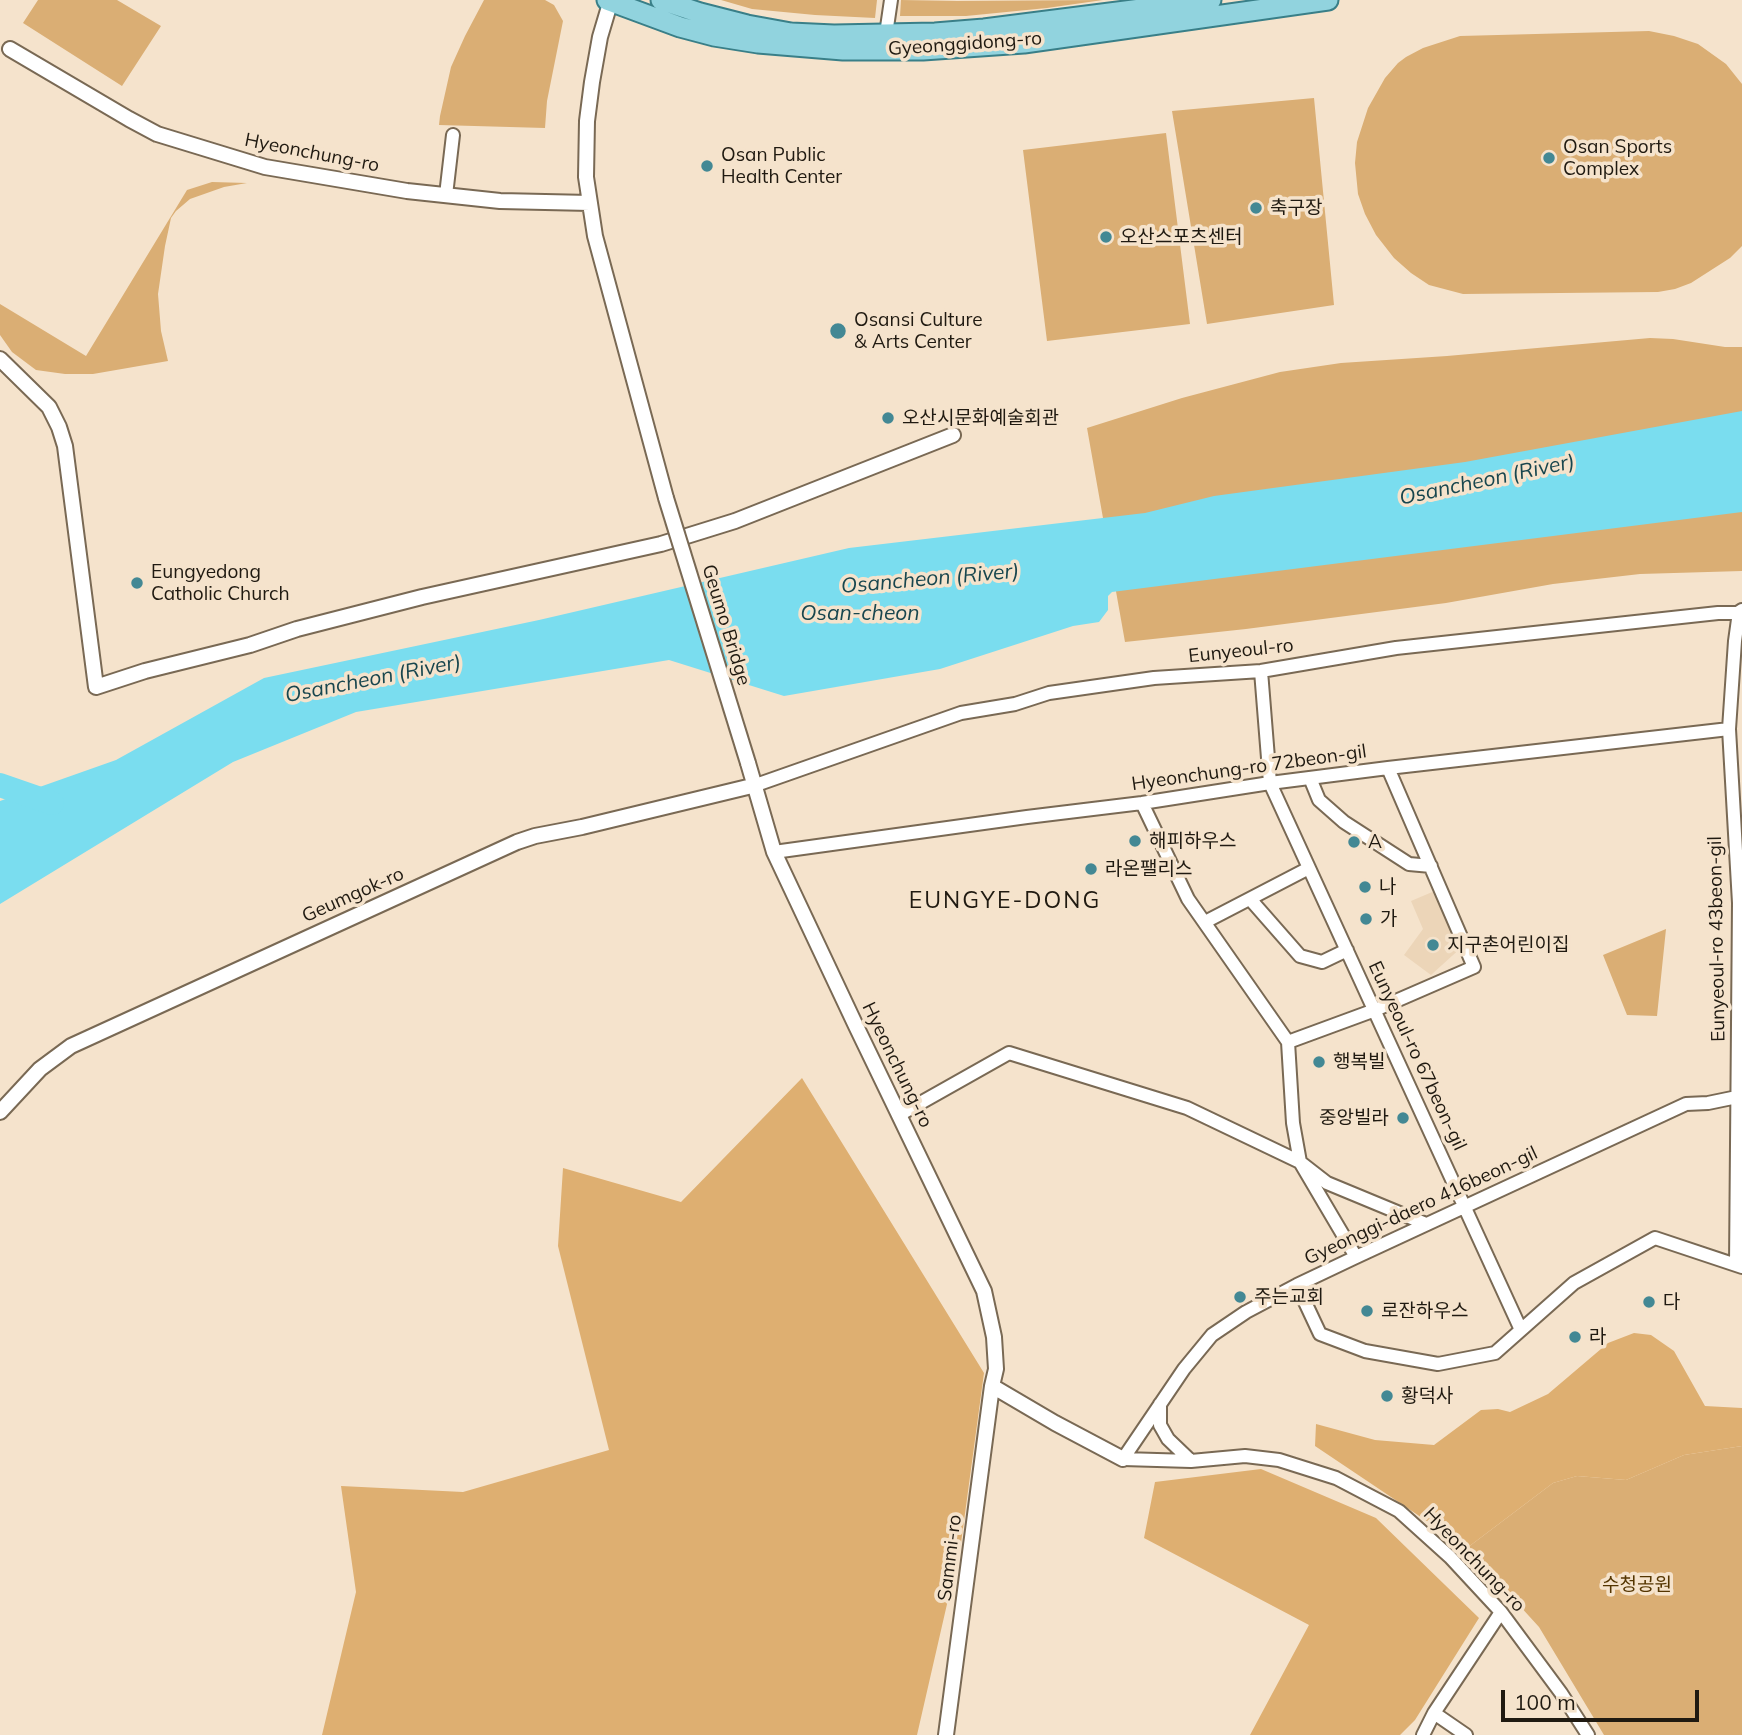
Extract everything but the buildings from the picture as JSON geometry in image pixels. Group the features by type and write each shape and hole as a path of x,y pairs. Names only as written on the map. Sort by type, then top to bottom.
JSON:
{"main road":[{"name":"Gyeonggidong-ro","path":"611,0 680,27 714,36 758,43 843,50 923,50 1024,43 1328,0"},
{"name":"Gyeonggidong-ro","path":"661,0 747,25 791,33 834,35 984,29 1211,0"}],"street":[{"name":"Geumo Bridge","path":"611,0 600,37 587,121 586,177 595,236 666,498 748,763"},
{"path":"886,34 891,0"},
{"name":"Hyeonchung-ro","path":"9,48 157,134 265,167 407,191 500,201 590,203"},
{"path":"446,195 453,135"},
{"path":"2,366 49,407 65,446 96,687 145,671 250,645 297,629 422,597 661,544 735,521 953,435"},
{"name":"Eunyeoul-ro","path":"756,785 961,713 1015,704 1049,693 1154,678 1262,671 1396,648 1741,612"},
{"name":"Eunyeoul-ro 43beon-gil","path":"1739,1266 1737,1097 1741,903 1729,729 1735,641 1741,612"},
{"name":"Eunyeoul-ro 67beon-gil","path":"1262,671 1270,783 1521,1330"},
{"name":"Hyeonchung-ro 72beon-gil","path":"774,852 1142,803 1270,783 1729,729"},
{"name":"Hyeonchung-ro","path":"748,763 774,852 985,1291 994,1337 996,1369 992,1386"},
{"path":"1288,1042 1375,1010 1474,967 1388,768"},
{"path":"1310,778 1319,800 1344,822 1409,864 1431,866"},
{"name":"Geumgok-ro","path":"0,1112 40,1069 71,1046 517,842 756,785"},
{"path":"1142,803 1188,899 1288,1042 1293,1123 1300,1162 1356,1257"},
{"path":"1205,922 1309,868"},
{"name":"Eunyeoul-ro 67beon-gil","path":"1250,899 1300,956 1322,962 1347,950"},
{"path":"899,1115 1009,1053 1186,1108 1300,1162 1327,1183 1426,1224"},
{"name":"Gyeonggi-daero 416beon-gil","path":"1737,1097 1708,1104 1686,1104 1297,1286 1320,1334 1365,1350 1438,1364 1495,1353 1574,1283 1654,1238 1739,1266"},
{"path":"992,1386 1123,1459 1184,1368 1212,1335 1246,1312 1297,1286"},
{"name":"Sammi-ro","path":"946,1735 992,1386"},
{"path":"1160,1404 1160,1425 1168,1439 1191,1461"},
{"name":"Hyeonchung-ro","path":"1123,1459 1191,1461 1245,1456 1279,1460 1336,1478 1399,1511 1450,1557 1501,1612 1561,1693 1588,1735"},
{"path":"1423,1735 1434,1713 1501,1612"},
{"path":"1434,1713 1466,1735"}],"shaded area":[{"path":"1437,890 1463,946 1431,975 1404,955 1423,929 1411,901"},
{"path":"802,1078 984,1373 961,1543 917,1735 322,1735 356,1592 341,1486 463,1492 609,1450 558,1246 563,1168 681,1202"},
{"path":"1634,1333 1651,1335 1674,1351 1705,1406 1742,1408 1742,1446 1684,1455 1626,1480 1577,1476 1553,1483 1467,1548 1315,1446 1316,1424 1375,1440 1434,1445 1481,1410 1498,1409 1510,1412 1548,1394 1608,1343"},
{"path":"1261,1469 1376,1518 1479,1618 1415,1720 1400,1735 1250,1735 1309,1625 1144,1538 1155,1482"}],"green space":[{"path":"38,0 117,0 161,26 122,86 23,23"},
{"path":"484,0 545,0 554,5 563,21 547,101 545,128 439,125 451,67"},
{"path":"721,0 877,0 875,18 752,9"},
{"path":"901,0 1103,0 966,16 900,16"},
{"name":"Osan Sports Complex","path":"1649,31 1698,44 1726,64 1742,84 1742,246 1730,258 1691,283 1658,292 1463,294 1429,285 1394,258 1376,235 1365,214 1358,194 1355,163 1357,142 1368,108 1385,78 1398,63 1423,48 1460,36"},
{"name":"축구장","path":"1314,98 1334,305 1207,324 1172,111"},
{"name":"오산스포츠센터","path":"1166,133 1190,324 1047,341 1023,150"},
{"path":"212,182 247,183 224,187 190,199 171,218 158,294 161,331 168,361 93,374 65,374 36,370 12,352 0,335 0,304 86,356 187,190"},
{"path":"1650,338 1742,347 1742,571 1640,574 1553,584 1446,603 1125,642 1087,428 1182,398 1280,372 1341,363"},
{"path":"1666,929 1657,1016 1627,1015 1603,955"},
{"name":"수청공원","path":"1742,1446 1742,1735 1604,1735 1539,1627 1467,1548 1553,1483 1577,1476 1626,1480 1684,1455"}],"water":[{"name":"Osan-cheon","path":"1742,411 1742,512 1112,592 1108,596 1108,610 1099,622 1073,626 940,669 784,696 669,660 356,712 233,762 0,904 0,801 116,760 264,678 539,620 849,548 1145,513 1214,496 1465,462"}],"waterway":[{"path":"0,785 52,803"}],"place":[{"name":"Osan Sports Complex","path":"1549,158"},
{"name":"Osan Public Health Center","path":"707,166"},
{"name":"축구장","path":"1256,208"},
{"name":"오산스포츠센터","path":"1106,237"},
{"name":"Osansi Culture & Arts Center","path":"838,331"},
{"name":"오산시문화예술회관","path":"888,418"},
{"name":"Eungyedong Catholic Church","path":"137,583"},
{"name":"해피하우스","path":"1135,841"},
{"name":"A","path":"1354,842"},
{"name":"라온팰리스","path":"1091,869"},
{"name":"나","path":"1365,887"},
{"name":"가","path":"1366,919"},
{"name":"지구촌어린이집","path":"1433,945"},
{"name":"행복빌","path":"1319,1062"},
{"name":"중앙빌라","path":"1403,1118"},
{"name":"주는교회","path":"1240,1297"},
{"name":"다","path":"1649,1302"},
{"name":"로잔하우스","path":"1367,1311"},
{"name":"라","path":"1575,1337"},
{"name":"황덕사","path":"1387,1396"}],"district":[{"name":"EUNGYE-DONG","path":"1005,901"}],"water label":[{"name":"Osancheon (River)","path":"1487,480"},
{"name":"Osancheon (River)","path":"930,579"},
{"name":"Osancheon (River)","path":"373,679"}]}
